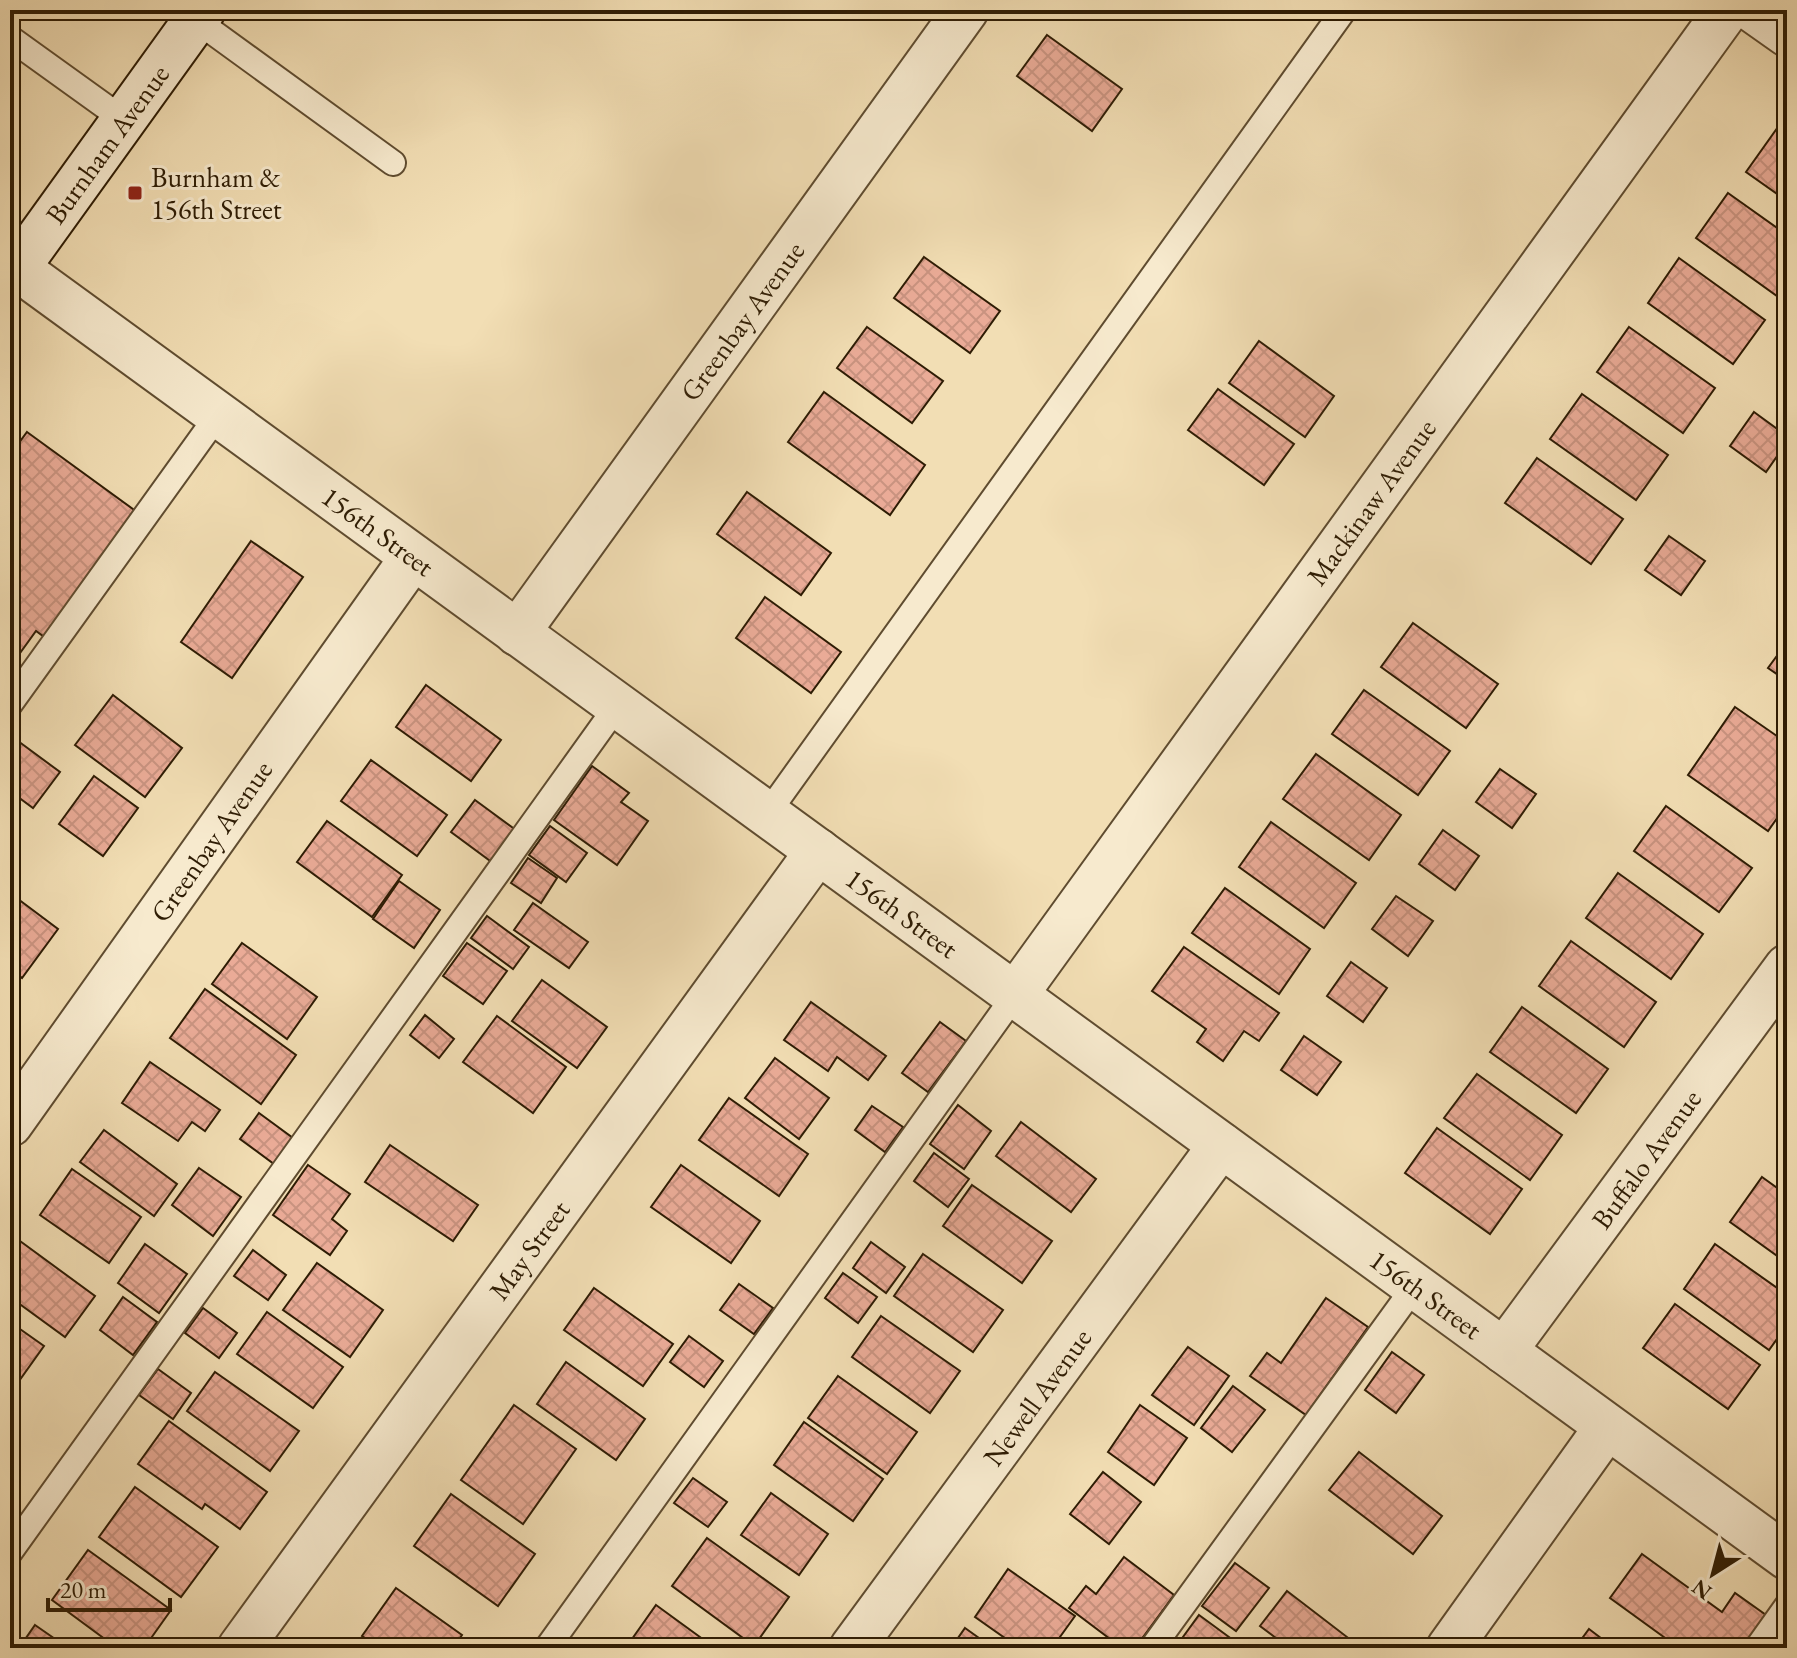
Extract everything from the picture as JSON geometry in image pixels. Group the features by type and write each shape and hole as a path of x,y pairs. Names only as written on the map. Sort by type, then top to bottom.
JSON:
{"street":[{"name":"Greenbay Avenue","path":"517,633 966,10"},
{"name":"Mackinaw Avenue","path":"1015,995 1727,10"},
{"path":"1753,10 1787,34"},
{"name":"Burnham Avenue","path":"13,273 199,15"},
{"name":"156th Street","path":"13,273 218,415 1787,1557"},
{"name":"Greenbay Avenue","path":"10,1124 413,557"},
{"name":"May Street","path":"240,1648 818,851"},
{"name":"Buffalo Avenue","path":"1504,1351 1787,967"},
{"name":"Newell Avenue","path":"852,1648 1221,1145"},
{"path":"1449,1648 1607,1427"}],"lane":[{"path":"767,814 1344,10"},
{"path":"199,15 393,163"},
{"path":"10,38 124,120"},
{"path":"10,704 218,415"},
{"path":"10,1552 617,706"},
{"path":"547,1648 1015,995"},
{"path":"1152,1648 1415,1286"},
{"path":"1757,1648 1787,1606"}],"building":[{"path":"1047,35 1122,89 1092,131 1017,76"},
{"path":"1778,127 1787,134 1787,201 1746,172"},
{"path":"1728,193 1787,235 1787,291 1781,299 1696,238"},
{"path":"924,257 1000,311 970,353 894,298"},
{"path":"1679,258 1765,320 1733,364 1648,303"},
{"path":"867,327 943,381 912,423 837,368"},
{"path":"1629,327 1715,388 1683,433 1597,372"},
{"path":"1259,341 1334,396 1305,437 1229,383"},
{"path":"1218,389 1294,444 1264,485 1188,430"},
{"path":"824,392 925,465 890,515 788,442"},
{"path":"1582,394 1668,455 1636,500 1550,439"},
{"path":"1754,412 1787,436 1787,442 1766,472 1730,446"},
{"path":"27,432 137,512 47,639 36,631 10,667 10,455"},
{"path":"1537,458 1623,519 1591,564 1505,503"},
{"path":"747,492 831,553 801,595 717,534"},
{"path":"1669,536 1705,561 1681,595 1645,570"},
{"path":"251,541 303,577 232,678 181,642"},
{"path":"765,597 841,652 811,693 736,638"},
{"path":"1413,623 1498,684 1466,728 1381,667"},
{"path":"1787,642 1787,681 1768,668"},
{"path":"426,685 501,740 471,781 396,727"},
{"path":"1364,690 1450,751 1418,795 1332,734"},
{"path":"113,695 182,748 145,797 75,745"},
{"path":"1735,707 1787,743 1787,804 1768,831 1688,775"},
{"path":"18,741 60,772 33,808 10,791 10,752"},
{"path":"1316,754 1401,815 1369,860 1283,799"},
{"path":"371,760 447,815 417,856 341,801"},
{"path":"592,766 629,793 621,802 648,821 617,865 554,820"},
{"path":"1500,769 1536,794 1512,828 1476,802"},
{"path":"94,776 138,808 103,856 59,824"},
{"path":"475,800 517,831 493,863 451,832"},
{"path":"1666,806 1752,868 1719,912 1634,851"},
{"path":"327,821 402,875 372,917 297,862"},
{"path":"1271,822 1356,883 1324,928 1239,867"},
{"path":"550,826 587,853 566,882 529,855"},
{"path":"1443,830 1479,856 1455,890 1419,864"},
{"path":"528,858 557,878 541,903 511,883"},
{"path":"1618,873 1703,934 1671,979 1586,918"},
{"path":"399,881 440,910 414,948 373,919"},
{"path":"1225,888 1310,949 1279,994 1192,933"},
{"path":"10,893 58,929 22,978 10,968"},
{"path":"1396,896 1433,921 1408,956 1372,929"},
{"path":"533,903 588,942 569,968 514,930"},
{"path":"487,916 529,947 513,969 471,938"},
{"path":"1571,941 1656,1002 1624,1047 1539,986"},
{"path":"242,943 317,997 287,1039 212,984"},
{"path":"467,943 507,971 483,1004 443,976"},
{"path":"1184,947 1279,1013 1259,1041 1244,1031 1223,1061 1197,1042 1206,1029 1152,991"},
{"path":"1351,962 1387,988 1363,1022 1327,996"},
{"path":"542,980 607,1027 577,1068 512,1021"},
{"path":"205,989 296,1055 261,1104 170,1038"},
{"path":"811,1002 886,1056 868,1080 837,1057 828,1071 784,1040"},
{"path":"1522,1007 1608,1069 1576,1113 1490,1052"},
{"path":"425,1015 454,1039 439,1058 410,1035"},
{"path":"497,1016 566,1067 533,1113 463,1062"},
{"path":"940,1022 966,1041 928,1092 902,1073"},
{"path":"1304,1036 1341,1062 1317,1095 1281,1070"},
{"path":"775,1058 829,1098 799,1139 745,1098"},
{"path":"150,1062 220,1110 205,1131 192,1122 178,1141 122,1103"},
{"path":"1477,1074 1562,1135 1530,1180 1444,1118"},
{"path":"729,1098 808,1154 779,1196 699,1140"},
{"path":"958,1105 991,1131 964,1169 930,1144"},
{"path":"872,1106 903,1127 885,1152 855,1130"},
{"path":"259,1113 293,1138 274,1164 240,1139"},
{"path":"1021,1122 1096,1179 1071,1212 996,1156"},
{"path":"1437,1128 1522,1189 1490,1234 1405,1173"},
{"path":"104,1130 177,1184 154,1216 80,1162"},
{"path":"390,1145 478,1205 453,1241 365,1182"},
{"path":"934,1153 969,1179 948,1207 914,1181"},
{"path":"308,1165 350,1194 332,1219 347,1231 330,1255 273,1215"},
{"path":"681,1165 760,1221 731,1263 651,1207"},
{"path":"199,1168 241,1197 213,1236 172,1205"},
{"path":"72,1169 141,1217 109,1263 40,1215"},
{"path":"1762,1177 1787,1195 1787,1263 1730,1222"},
{"path":"972,1185 1052,1241 1022,1283 943,1226"},
{"path":"20,1241 95,1296 65,1337 10,1297 10,1255"},
{"path":"871,1242 905,1267 886,1293 853,1268"},
{"path":"145,1244 187,1274 159,1313 118,1283"},
{"path":"1715,1244 1787,1295 1787,1325 1769,1350 1684,1289"},
{"path":"253,1250 286,1275 268,1300 234,1276"},
{"path":"923,1254 1003,1310 973,1352 894,1296"},
{"path":"317,1263 383,1310 350,1357 283,1310"},
{"path":"843,1273 877,1297 858,1323 825,1298"},
{"path":"739,1284 773,1308 754,1334 720,1310"},
{"path":"594,1288 673,1344 643,1386 564,1330"},
{"path":"123,1297 157,1322 133,1355 100,1330"},
{"path":"1326,1298 1368,1327 1306,1415 1250,1376 1267,1353 1281,1363"},
{"path":"1675,1304 1760,1365 1728,1409 1643,1348"},
{"path":"203,1308 237,1333 219,1358 185,1333"},
{"path":"267,1312 343,1367 313,1408 237,1354"},
{"path":"881,1316 960,1371 930,1413 852,1357"},
{"path":"10,1322 44,1346 14,1388 10,1385"},
{"path":"689,1336 723,1361 704,1387 670,1362"},
{"path":"1188,1347 1229,1376 1194,1425 1152,1395"},
{"path":"1392,1352 1424,1375 1396,1413 1365,1390"},
{"path":"566,1362 645,1419 616,1460 537,1404"},
{"path":"158,1369 191,1393 173,1419 139,1395"},
{"path":"215,1372 299,1431 270,1471 187,1411"},
{"path":"838,1376 917,1432 887,1474 808,1418"},
{"path":"1233,1386 1265,1410 1232,1452 1201,1428"},
{"path":"514,1405 576,1449 523,1524 461,1480"},
{"path":"1140,1405 1187,1438 1154,1485 1108,1452"},
{"path":"169,1421 267,1492 240,1529 205,1504 202,1509 138,1464"},
{"path":"804,1422 883,1479 853,1521 774,1465"},
{"path":"1359,1452 1442,1516 1413,1554 1329,1490"},
{"path":"1103,1472 1141,1502 1109,1544 1070,1514"},
{"path":"693,1478 727,1502 708,1527 674,1503"},
{"path":"135,1487 218,1547 181,1597 99,1537"},
{"path":"771,1493 828,1534 799,1575 741,1535"},
{"path":"451,1494 535,1554 498,1606 414,1546"},
{"path":"707,1538 789,1597 754,1646 672,1586"},
{"path":"88,1550 171,1610 144,1648 117,1648 52,1600"},
{"path":"1642,1554 1722,1612 1735,1593 1766,1615 1742,1648 1679,1648 1610,1598"},
{"path":"1124,1557 1174,1595 1135,1648 1122,1648 1069,1608 1086,1586 1096,1594"},
{"path":"1235,1563 1269,1588 1236,1631 1202,1606"},
{"path":"1008,1569 1075,1616 1052,1648 1019,1648 975,1617"},
{"path":"396,1588 462,1635 453,1648 379,1648 362,1636"},
{"path":"1287,1591 1360,1647 1289,1648 1260,1626"},
{"path":"656,1605 715,1648 645,1648 632,1639"},
{"path":"1199,1615 1233,1640 1228,1648 1175,1648"},
{"path":"35,1625 68,1648 19,1648"},
{"path":"965,1628 993,1648 951,1648"},
{"path":"1589,1629 1614,1648 1575,1648"}],"place":[{"name":"Burnham & 156th Street","path":"135,193"}]}
